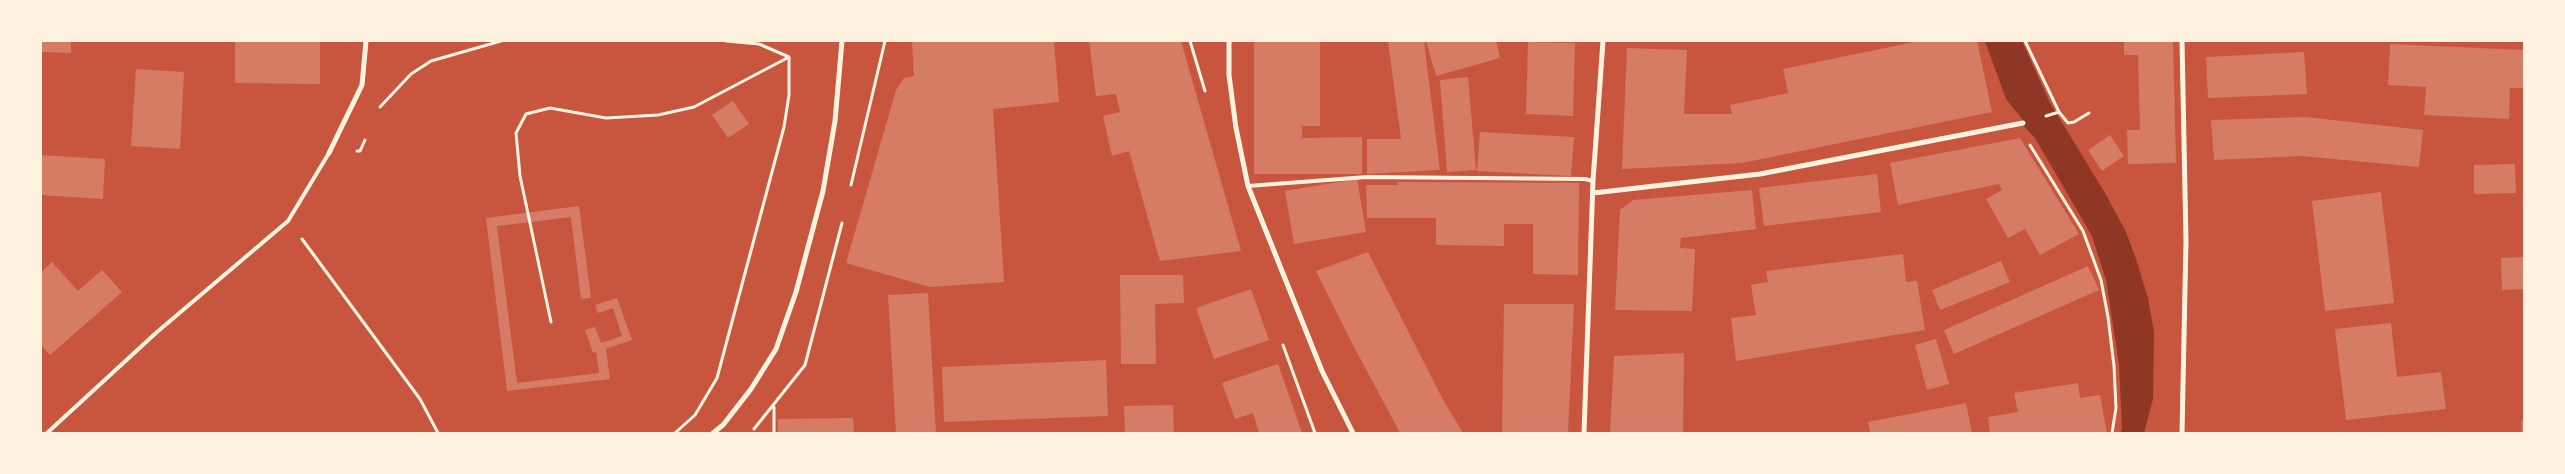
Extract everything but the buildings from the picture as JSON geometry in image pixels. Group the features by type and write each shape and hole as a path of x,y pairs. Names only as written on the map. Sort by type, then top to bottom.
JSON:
{"street":[{"path":"328,154 362,85 366,41"},
{"path":"713,433 723,425 751,389 776,349 796,292 823,191 835,121 842,41"},
{"path":"1229,41 1229,75 1236,128 1248,186 1322,371 1353,433"},
{"path":"1584,433 1593,181 1603,41"},
{"path":"2182,41 2186,241 2182,433"},
{"path":"1593,193 1760,174 2020,123"}],"lane":[{"path":"47,433 157,332 288,221 328,154"},
{"path":"1248,186 1367,177 1585,179 1593,181"}],"path":[{"path":"377,110 411,74 431,61 501,41"},
{"path":"726,41 759,44 789,57"},
{"path":"2025,41 2058,112 2068,123 2074,122 2089,113"},
{"path":"551,322 520,176 516,133 526,114 550,108 606,118 658,116 694,107 789,57"},
{"path":"675,433 695,415 717,378 784,127 789,95 789,57"},
{"path":"2020,123 2083,231 2101,280 2114,366 2116,408 2112,433"},
{"path":"328,154 360,151 367,135"},
{"path":"288,221 420,399 438,433"},
{"path":"750,433 773,407 774,433"}],"shaded area":[{"path":"1985,41 2022,41 2050,103 2105,193 2126,232 2148,298 2154,332 2153,399 2144,433 2120,433 2122,429 2119,364 2106,280 2092,236 2035,138 2024,126 2022,119 2006,99"}]}
